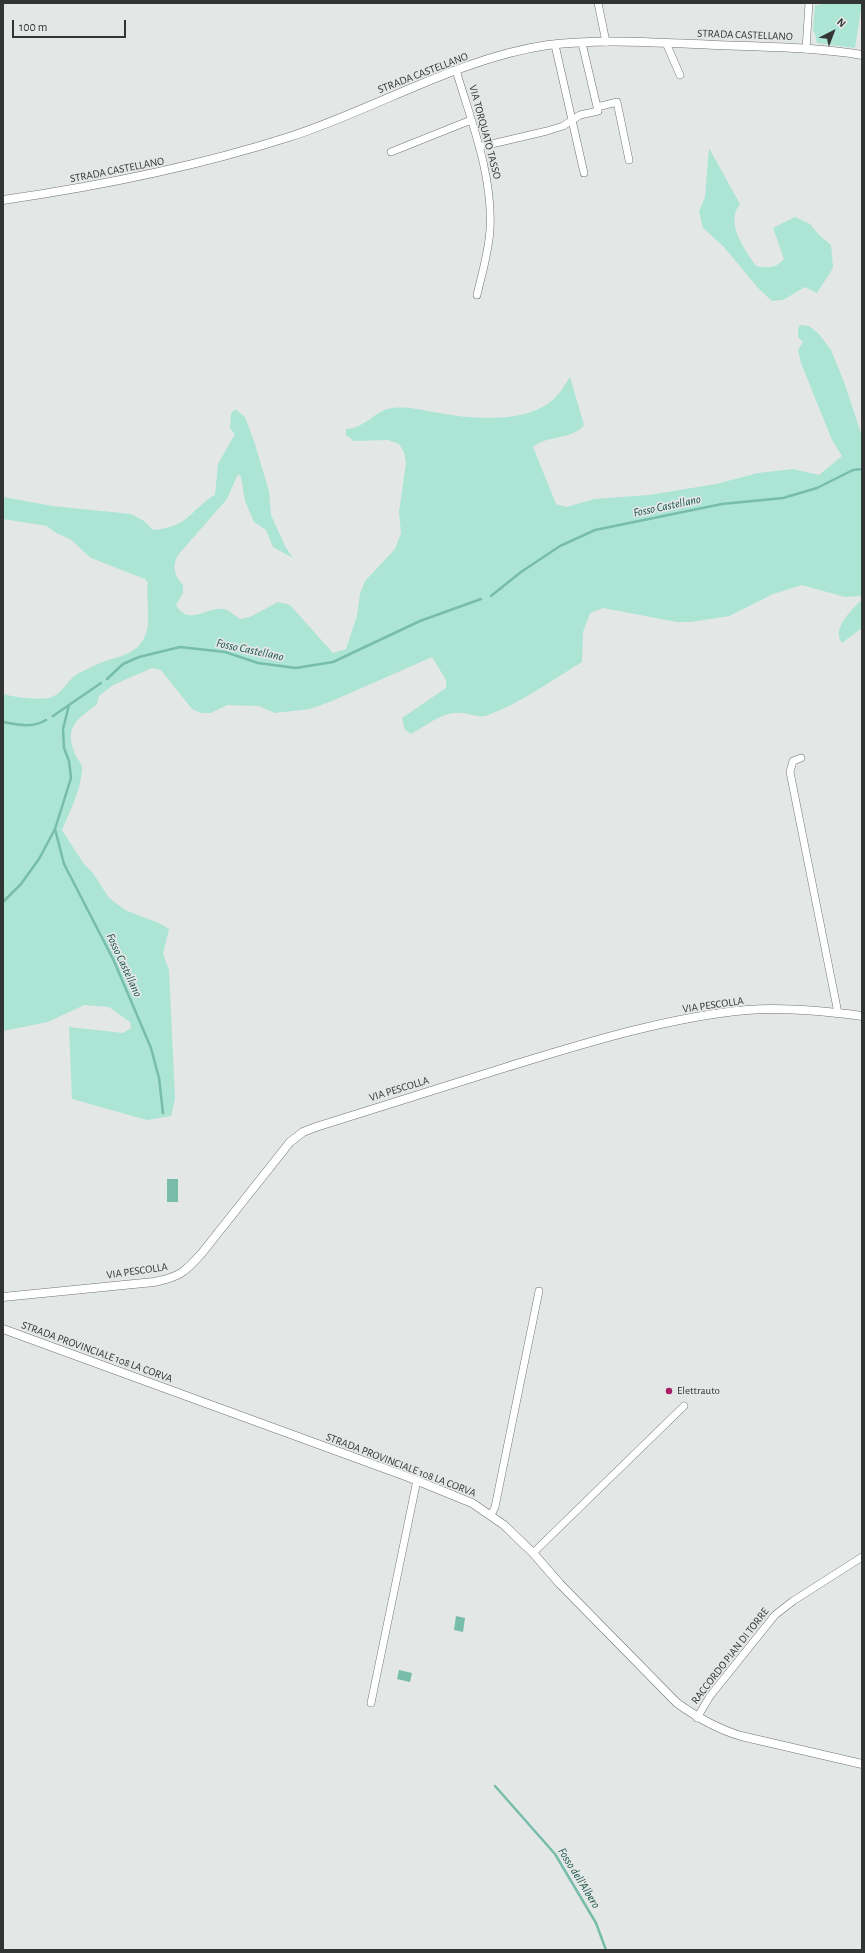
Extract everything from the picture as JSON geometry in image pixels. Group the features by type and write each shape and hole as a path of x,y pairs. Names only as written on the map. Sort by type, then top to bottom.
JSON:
{"street":[{"path":"598,3 606,42"},
{"path":"806,49 809,3"},
{"path":"479,148 547,132 564,126 580,115 598,111 582,43"},
{"name":"STRADA CASTELLANO","path":"3,200 83,188 169,171 290,137 456,70 528,49 582,43 666,43 806,49 862,55"},
{"path":"666,43 680,75"},
{"path":"555,45 584,173"},
{"name":"VIA TORQUATO TASSO","path":"456,70 479,148 488,185 490,228 478,295"},
{"path":"598,106 617,102 629,160"},
{"path":"391,152 471,120"},
{"path":"801,758 793,762 790,772 838,1013"},
{"name":"VIA PESCOLLA","path":"3,1297 154,1282 173,1278 188,1268 202,1254 290,1142 303,1132 316,1126 569,1048 689,1019 747,1010 776,1009 862,1016"},
{"path":"491,1515 497,1500 539,1291"},
{"name":"STRADA PROVINCIALE 108 LA CORVA","path":"3,1329 417,1480 472,1503 491,1515 533,1553 560,1584 677,1703 697,1718 722,1731 862,1764"},
{"path":"533,1553 684,1406"},
{"path":"371,1703 417,1480"},
{"name":"RACCORDO PIAN DI TORRE","path":"697,1718 710,1696 775,1615 793,1601 862,1557"}],"shaded area":[{"path":"821,3 862,3 855,48 817,43 815,33 813,32 815,5 821,5"},
{"path":"709,148 740,204 734,220 735,228 742,245 756,266 771,267 778,265 784,259 773,228 795,217 810,224 819,235 831,245 833,268 817,293 805,287 783,300 772,301 759,289 723,246 703,228 699,212 705,197"},
{"path":"800,325 809,326 818,333 831,350 844,382 862,436 862,599 860,596 845,597 802,585 773,594 729,616 691,622 677,622 603,608 590,613 583,632 582,662 524,698 500,710 485,716 474,716 464,713 448,714 411,734 405,730 402,718 446,688 446,680 432,657 332,701 310,709 275,713 259,706 227,705 211,713 201,713 192,709 161,670 152,668 113,685 99,696 97,704 74,724 71,737 72,744 75,754 81,764 82,771 77,794 62,830 84,864 93,873 109,898 125,910 161,924 169,929 163,954 169,970 175,1099 171,1116 147,1120 72,1099 69,1027 123,1033 131,1028 130,1022 109,1007 84,1005 48,1022 3,1031 3,694 19,697 49,698 58,693 77,674 127,654 137,648 145,637 147,630 148,583 145,579 91,558 70,539 56,533 47,526 3,519 3,497 52,506 131,514 144,521 153,530 172,526 185,520 204,502 215,495 218,464 235,434 230,428 231,414 235,409 245,417 269,491 271,515 285,546 293,558 273,547 266,530 254,522 245,501 241,477 238,474 227,499 176,559 175,570 180,582 183,585 183,593 176,605 187,615 224,609 240,619 250,617 278,602 290,605 333,653 346,649 357,616 360,594 365,581 395,549 401,533 399,512 406,463 404,452 399,444 388,440 354,441 346,435 346,429 359,426 381,412 393,408 411,408 480,418 511,417 525,414 552,401 570,377 584,425 573,433 539,443 533,447 556,504 567,507 594,499 649,495 716,484 758,473 793,469 819,475 842,456 832,440 801,363 798,350 803,342 798,337 798,329"},
{"path":"862,600 862,628 842,643 839,638 841,626 848,614"},
{"path":"167,1179 178,1179 178,1202 167,1202"},
{"path":"456,1616 465,1618 463,1632 454,1630"},
{"path":"399,1670 412,1673 410,1682 397,1679"}],"waterway":[{"name":"Fosso Castellano","path":"491,596 521,572 560,546 595,530 722,504 783,498 817,488 853,470 862,469"},
{"name":"Fosso Castellano","path":"107,679 123,664 139,657 180,647 225,652 258,663 296,668 333,662 420,621 481,599"},
{"name":"Fosso Castellano","path":"53,716 101,683"},
{"name":"Fosso Castellano","path":"3,902 21,884 39,859 55,829 71,778 69,761 64,748 63,729 69,705"},
{"name":"Fosso Castellano","path":"3,722 31,725 41,723 46,720"},
{"name":"Fosso Castellano","path":"55,829 64,864 114,961 151,1048 159,1078 163,1113"},
{"name":"Fosso dell'Albero","path":"495,1786 555,1854 596,1923 606,1950"}],"place":[{"name":"Elettrauto","path":"669,1391"}]}
